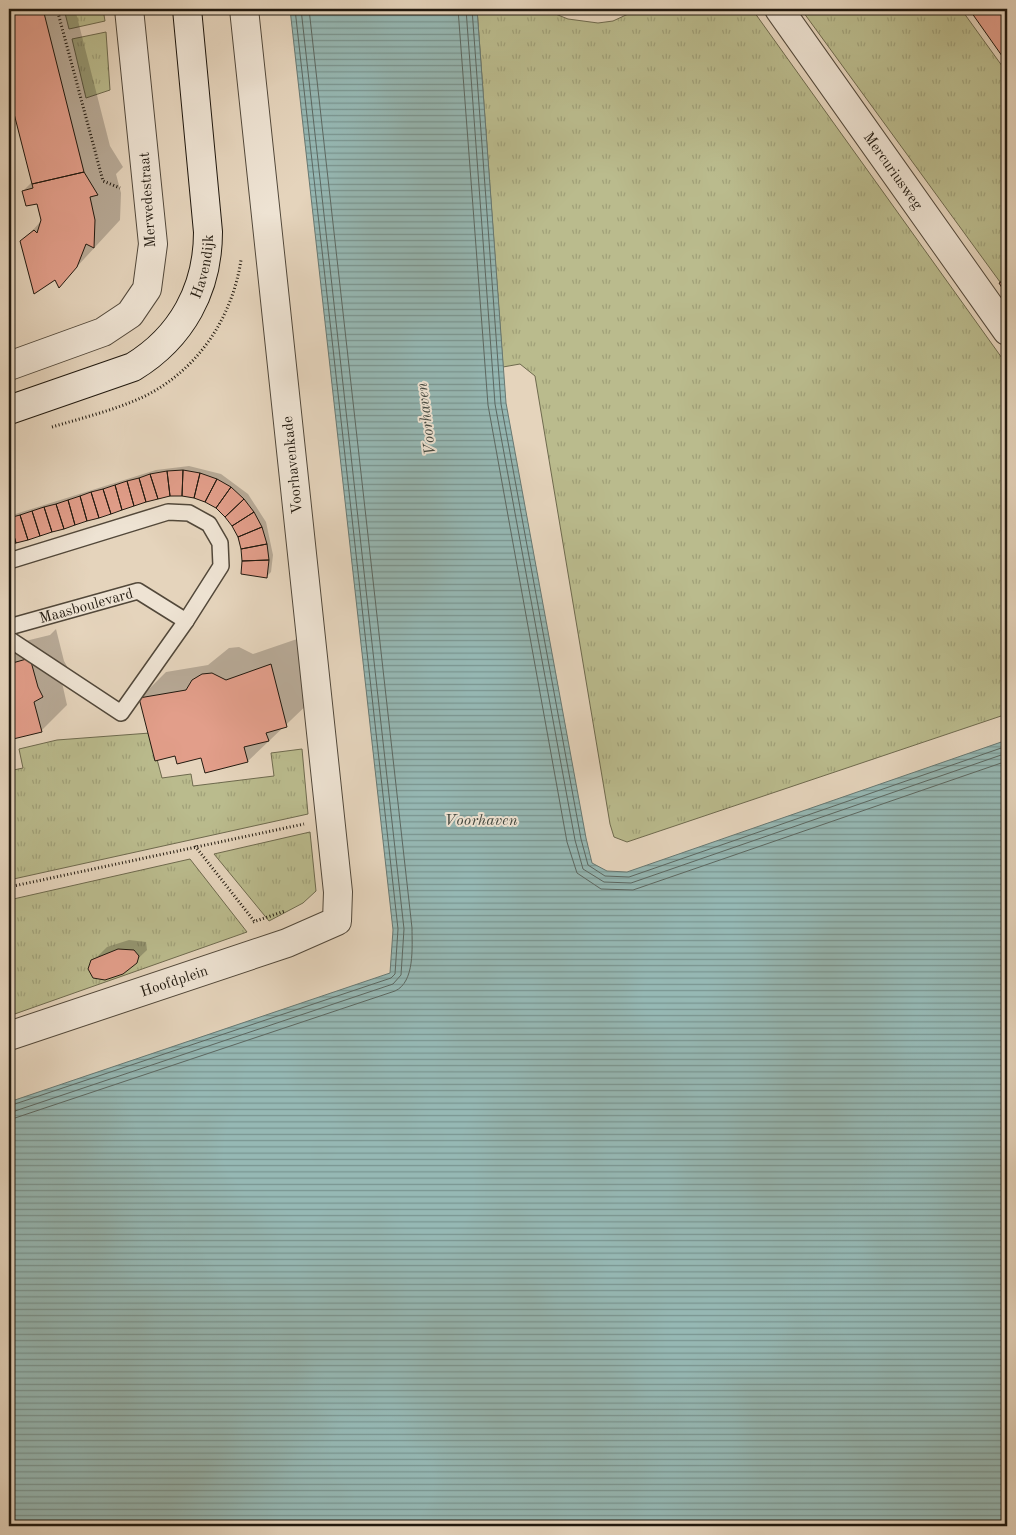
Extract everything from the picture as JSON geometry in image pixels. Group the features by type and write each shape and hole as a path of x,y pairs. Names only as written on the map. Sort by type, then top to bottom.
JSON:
{"street":[{"name":"Merwedestraat","path":"9,366 103,332 130,314 147,288 153,244 129,9"},
{"name":"Havendijk","path":"9,410 133,367 150,356 179,328 195,300 205,269 208,232 188,9"},
{"name":"Voorhavenkade","path":"244,9 338,892 337,922"},
{"name":"Mercuriusweg","path":"779,9 1007,331"},
{"name":"Hoofdplein","path":"9,1036 287,943 337,922"}],"lane":[{"path":"9,560 168,512 189,512 209,524 220,543 221,566 186,621 121,713 9,639"},
{"name":"Maasboulevard","path":"9,627 138,591 186,621"}],"path":[{"path":"57,9 103,181 149,199"},
{"path":"9,888 195,846 330,819"},
{"path":"195,846 255,922"}],"green space":[{"path":"64,9 103,9 105,21 69,29"},
{"path":"477,9 543,9 568,19 598,23 613,21 639,9 752,9 1007,365 1007,714 627,842 614,837 610,824 535,376 520,364 503,367"},
{"path":"801,9 961,9 1005,70 1007,69 1007,276 1000,282"},
{"path":"106,32 110,90 86,98 72,39"},
{"path":"150,733 162,778 191,774 193,786 274,776 271,753 302,749 308,814 9,880 9,771 23,768 19,749 57,740"},
{"path":"310,832 316,891 303,903 269,921 214,854"},
{"path":"190,859 247,932 9,1016 9,900"}],"water":[{"name":"Voorhaven","path":"290,9 477,9 506,403 592,863 607,871 627,872 1007,740 1007,1526 9,1526 9,1102 390,973 393,930"}],"building":[{"path":"9,9 43,9 84,172 32,184 9,94"},
{"path":"969,9 1007,9 1007,63"},
{"path":"84,172 98,195 90,197 95,220 94,248 86,244 77,267 59,288 55,280 34,294 20,241 34,230 37,233 41,220 37,204 26,206 22,191 33,188 32,184"},
{"path":"1007,279 1007,296 999,283"},
{"path":"183,470 200,473 194,498 182,496"},
{"path":"183,470 182,496 170,496 167,471"},
{"path":"167,471 170,496 158,499 150,474"},
{"path":"200,473 217,479 205,502 194,498"},
{"path":"150,474 158,499 146,502 139,478"},
{"path":"139,478 146,502 134,506 127,481"},
{"path":"217,479 231,487 216,508 205,502"},
{"path":"127,481 134,506 122,510 115,485"},
{"path":"115,485 122,510 111,514 103,489"},
{"path":"231,487 244,499 225,517 216,508"},
{"path":"103,489 111,514 99,518 91,492"},
{"path":"91,492 99,518 87,521 80,496"},
{"path":"80,496 87,521 75,525 68,500"},
{"path":"244,499 254,512 232,526 225,517"},
{"path":"68,500 75,525 64,529 56,504"},
{"path":"56,504 64,529 52,532 44,507"},
{"path":"44,507 52,532 40,536 32,511"},
{"path":"32,511 40,536 28,540 20,515"},
{"path":"254,512 262,527 238,537 232,526"},
{"path":"20,515 28,540 16,543 9,518"},
{"path":"9,519 16,543 9,546"},
{"path":"262,527 267,544 241,549 238,537"},
{"path":"267,544 269,560 242,561 241,549"},
{"path":"269,560 267,578 241,574 242,561"},
{"path":"30,658 38,687 43,697 34,702 42,732 9,740 9,664"},
{"path":"271,664 287,727 266,733 269,741 244,747 248,762 205,773 201,758 177,764 175,756 155,761 139,698 186,690 192,680 202,674 212,673 226,680"},
{"path":"118,949 134,950 139,956 137,963 123,974 105,980 93,978 88,969 91,960"}]}
